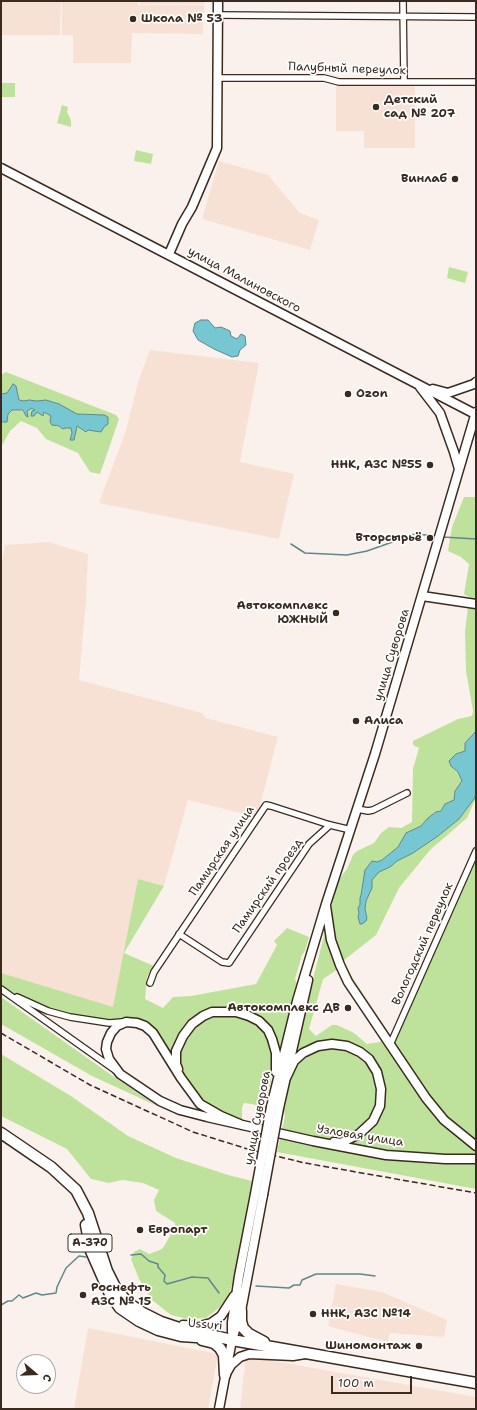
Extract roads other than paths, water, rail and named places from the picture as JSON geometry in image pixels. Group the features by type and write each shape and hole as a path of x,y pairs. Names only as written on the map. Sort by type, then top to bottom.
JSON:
{"highway":[{"name":"Ussuri","path":"1,1133 62,1176 76,1190 88,1213 107,1271 115,1287 127,1302 161,1322 179,1328 232,1340"},
{"name":"Ussuri","path":"62,1176 73,1193 83,1216 91,1251 101,1276 110,1294 120,1308 139,1321 158,1330 181,1336 232,1340"},
{"path":"241,1311 243,1328 257,1340 277,1348"},
{"path":"181,1336 214,1343 220,1348 224,1355 225,1375"},
{"name":"А-370","path":"232,1340 476,1384"}],"street":[{"path":"169,254 182,224 192,207 217,148 218,1"},
{"path":"403,1 404,82"},
{"path":"218,15 476,17"},
{"name":"Палубный переулок","path":"217,78 324,78 339,82 476,82"},
{"name":"улица Малиновского","path":"1,168 419,385 476,413"},
{"path":"419,385 448,392 474,384 476,382"},
{"path":"419,385 440,413 459,469"},
{"name":"улица Суворова","path":"219,1409 232,1340 241,1311 259,1195 295,1008 326,904 375,754 476,413"},
{"path":"422,596 476,604"},
{"path":"357,810 373,810 407,793"},
{"name":"Памирская улица","path":"150,983 154,972 266,805 350,830"},
{"name":"Памирский проезд","path":"179,934 222,962 228,963 309,844 330,825"},
{"name":"Вологодский переулок","path":"390,1045 476,851"},
{"path":"326,904 331,940 340,965 350,984 426,1098 444,1120 476,1146"},
{"name":"улица Суворова","path":"275,1108 286,1078 326,904"},
{"path":"1,989 42,1008 70,1017 109,1022 126,1022 141,1025 153,1033 190,1092 200,1104 221,1116 242,1125"},
{"path":"1,989 160,1101 180,1110 242,1125"},
{"path":"181,1078 176,1064 176,1051 183,1036 192,1024 202,1016 212,1012 236,1012 249,1016 259,1021 268,1030 276,1053 275,1108"},
{"path":"120,1074 109,1059 106,1049 111,1033 117,1026 126,1022"},
{"path":"286,1078 294,1061 303,1053 318,1046 332,1044 347,1046 360,1052 369,1060 377,1072 381,1089 380,1106 373,1121 353,1139 354,1146 359,1150"},
{"name":"Узловая улица","path":"242,1125 386,1155 445,1159 476,1159"},
{"path":"313,1141 341,1142 359,1134"},
{"name":"улица Суворова","path":"232,1340 232,1322 240,1276 259,1195"},
{"path":"169,1324 200,1326 221,1316 234,1296 240,1276"},
{"path":"225,1375 231,1365 240,1357 249,1354 293,1356 310,1354"}],"water":[{"path":"201,320 208,320 215,328 221,327 230,331 231,336 237,339 241,334 245,336 246,345 240,350 238,356 232,357 198,340 193,331 195,323"},
{"path":"13,384 16,386 19,400 46,400 59,404 77,414 104,415 108,417 108,424 101,432 88,430 86,432 77,426 74,440 70,440 72,433 71,428 63,429 59,426 52,425 50,422 51,416 44,412 43,416 37,412 34,416 31,416 32,411 35,410 32,408 27,411 28,417 23,410 12,410 8,414 7,422 1,422 1,394 7,393"},
{"path":"476,731 476,794 474,799 459,819 438,836 413,853 379,872 372,880 372,888 366,901 366,921 360,924 358,908 360,905 365,870 372,861 377,862 382,860 398,847 406,833 421,826 436,812 441,811 445,804 454,800 455,791 462,781 458,772 451,766 449,761 456,754 465,751 465,743"}],"waterway":[{"path":"291,544 305,553 347,555 367,551 415,534 437,536"},
{"path":"443,537 476,539"},
{"path":"131,1255 141,1254 149,1261 158,1264 158,1267 165,1275 164,1281 167,1284 192,1277 208,1278 219,1293"},
{"path":"1,1305 8,1301 12,1301 19,1295 23,1298 36,1293 42,1295 56,1293 57,1287 66,1268 79,1256 86,1257"},
{"path":"256,1286 289,1288 294,1285 300,1285 302,1280 316,1274 360,1274 375,1276"}],"railway":[{"path":"1,1033 90,1085 193,1132 251,1150 305,1163 476,1193"}],"place":[{"name":"Школа № 53","path":"133,19"},
{"name":"Детский сад № 207","path":"376,107"},
{"name":"Винлаб","path":"455,179"},
{"name":"Ozon","path":"348,394"},
{"name":"ННК, АЗС №55","path":"430,465"},
{"name":"Вторсырьё","path":"430,538"},
{"name":"Автокомплекс ЮЖНЫЙ","path":"336,613"},
{"name":"Алиса","path":"356,721"},
{"name":"Автокомплекс ДВ","path":"348,1008"},
{"name":"Европарт","path":"140,1230"},
{"name":"Роснефть АЗС № 15","path":"83,1295"},
{"name":"ННК, АЗС №14","path":"313,1314"},
{"name":"Шиномонтаж","path":"419,1346"}]}
